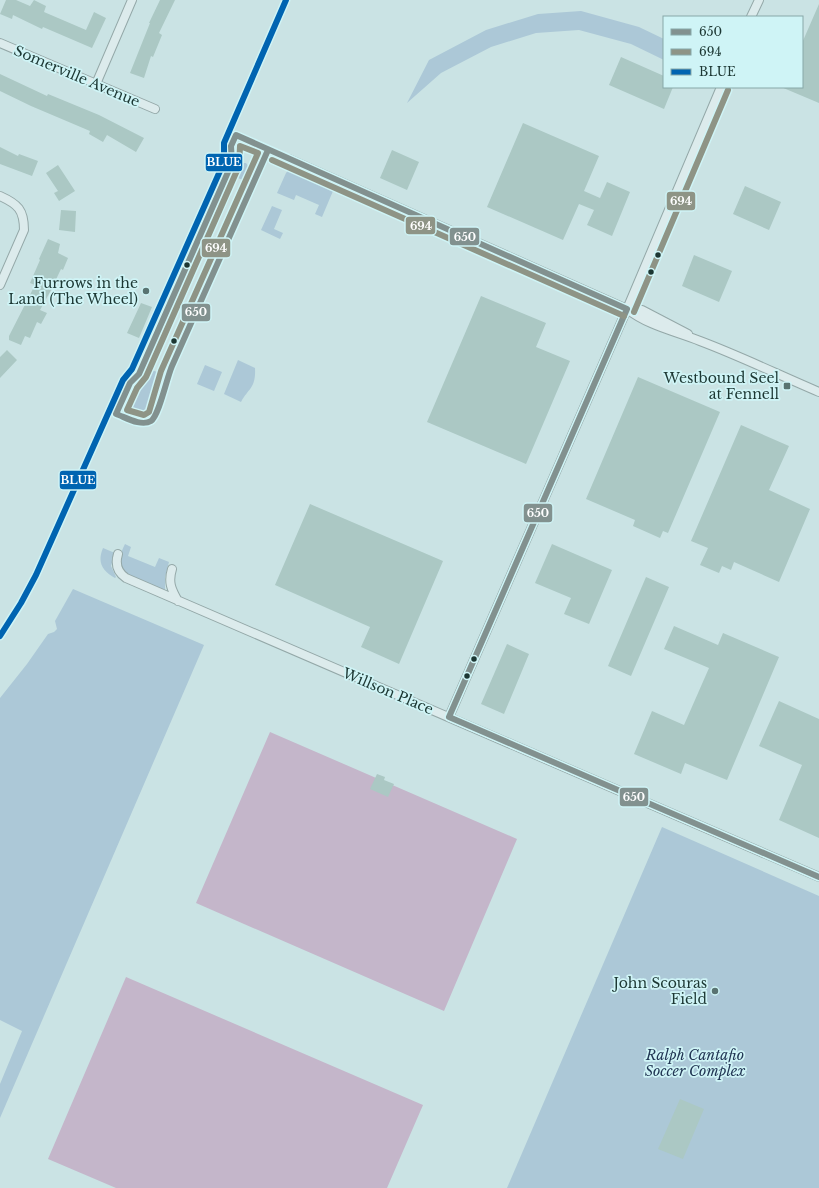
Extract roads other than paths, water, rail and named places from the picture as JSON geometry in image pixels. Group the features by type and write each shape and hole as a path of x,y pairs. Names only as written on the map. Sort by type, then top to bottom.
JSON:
{"street":[{"path":"96,84 132,0"},
{"path":"751,16 759,0"},
{"name":"Somerville Avenue","path":"0,43 155,109"},
{"path":"449,717 627,309 721,88"},
{"path":"289,159 627,309 638,318 670,332 700,341 819,392"},
{"path":"0,196 18,207 22,213 24,222 24,230 0,285"},
{"name":"Willson Place","path":"118,554 116,564 122,576 819,877"},
{"path":"172,569 170,575 170,586 178,601"}],"place":[{"name":"Furrows in the Land (The Wheel)","path":"146,291"},
{"name":"Westbound Seel at Fennell","path":"787,386"},
{"name":"John Scouras Field","path":"715,991"}],"park label":[{"name":"Ralph Cantafio Soccer Complex","path":"695,1064"}]}
